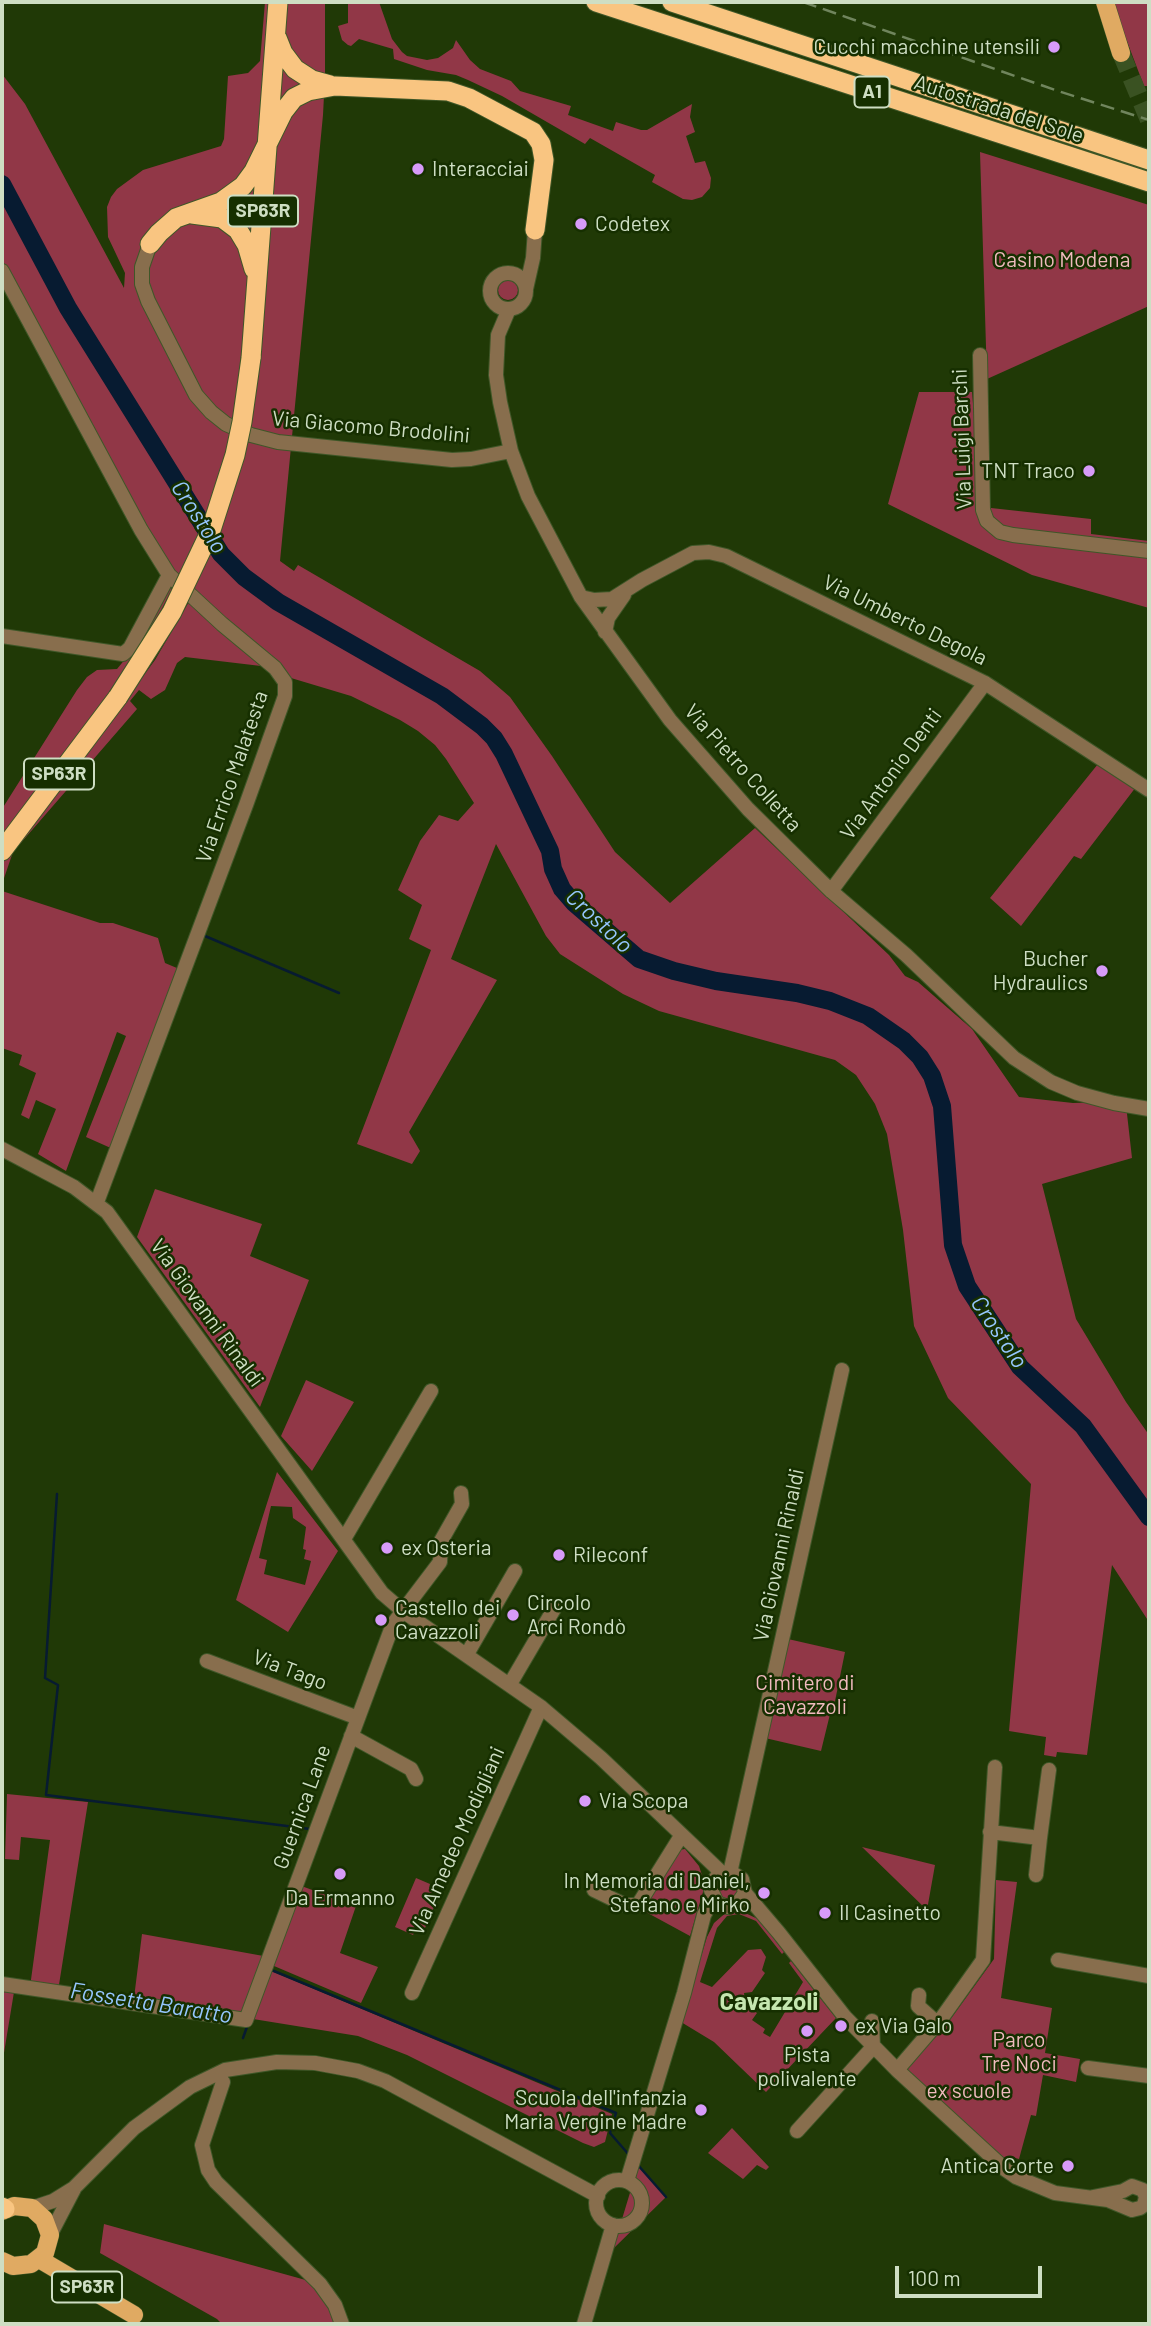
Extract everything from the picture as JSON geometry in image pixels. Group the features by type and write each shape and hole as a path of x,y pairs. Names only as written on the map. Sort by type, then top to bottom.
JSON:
{"highway":[{"name":"SP63R","path":"2,851 117,697 166,622 203,550 218,510 235,455 251,358 278,2"},
{"name":"Autostrada del Sole","path":"596,2 1149,182"},
{"name":"Autostrada del Sole","path":"672,2 1149,160"},
{"path":"275,34 283,53 295,69 312,80 335,86 448,91 533,132 541,144 544,160 535,230"},
{"path":"150,244 170,222 220,202 236,192 249,179 283,112 294,99 308,91 335,86"},
{"path":"188,213 222,218 238,230 247,245 257,282"}],"main road":[{"path":"1105,2 1121,53"},
{"path":"2,2261 22,2267 39,2259 45,2253 50,2235 44,2219 32,2208 14,2206 3,2209"},
{"name":"SP63R","path":"39,2259 134,2315"}],"street":[{"path":"511,274 528,256 535,230"},
{"path":"526,289 521,279 511,274 498,276 491,285 491,297 504,308 519,306 523,301 526,289 533,258 535,230"},
{"name":"Via Giacomo Brodolini","path":"150,244 142,267 142,284 148,302 196,395 226,424 251,435 278,442 452,460 511,451"},
{"name":"Via Errico Malatesta","path":"2,271 141,530 169,575 275,668 285,682 285,696 97,1202"},
{"name":"Via Pietro Colletta","path":"504,308 498,335 498,390 511,451 535,512 581,597 670,720 748,809 831,891 906,955 1014,1058 1051,1082 1077,1093 1149,1109"},
{"name":"Via Luigi Barchi","path":"980,355 983,510 987,521 1000,532 1013,535 1149,551"},
{"name":"Via Umberto Degola","path":"581,597 594,600 611,599 688,555 704,552 721,555 985,682 1149,790"},
{"path":"2,636 123,654 130,648 169,575"},
{"name":"Via Umberto Degola","path":"605,632 608,618 630,589"},
{"name":"Via Antonio Denti","path":"831,891 985,682"},
{"name":"Via Giovanni Rinaldi","path":"2,1149 74,1186 97,1202 116,1223 382,1593 404,1612 541,1707 601,1758 722,1876 741,1879 737,1901"},
{"name":"Via Giovanni Rinaldi","path":"842,1370 722,1876 711,1893 717,1903 737,1901 764,1915 873,2048 1016,2177 1055,2193 1093,2197"},
{"path":"344,1539 431,1391"},
{"name":"Guernica Lane","path":"2,1984 246,2020 393,1624 440,1562 441,1541 462,1504 461,1493"},
{"path":"467,1654 514,1571"},
{"path":"510,1684 554,1609"},
{"name":"Via Tago","path":"207,1661 358,1718"},
{"name":"Via Amedeo Modigliani","path":"412,1993 541,1707"},
{"path":"351,1736 411,1769 416,1779"},
{"path":"897,2070 937,2023 983,1960 995,1767"},
{"path":"1036,1875 1049,1770"},
{"path":"990,1832 1040,1838"},
{"path":"594,1889 628,1906 638,1905 681,1836"},
{"path":"627,2181 704,1914 713,1899"},
{"path":"698,1940 712,1918 737,1901"},
{"path":"1058,1960 1149,1976"},
{"path":"919,1995 918,2006 937,2023"},
{"path":"797,2131 873,2048 872,2021"},
{"path":"32,2208 53,2201 74,2188 134,2128 190,2087 225,2070 277,2062 315,2063 348,2068 385,2081 597,2196"},
{"path":"1088,2068 1149,2076"},
{"path":"223,2082 203,2140 203,2156 208,2171 320,2284 335,2305 342,2324"},
{"path":"627,2181 638,2189 641,2209 633,2221 613,2225 599,2214 597,2196 609,2182 627,2181"},
{"path":"1093,2197 1123,2191 1129,2186 1142,2203"},
{"path":"50,2235 74,2188"},
{"path":"1093,2197 1142,2203"},
{"path":"584,2324 613,2225"}],"green space":[{"path":"265,2 325,2 323,115 280,561 294,571 298,565 480,671 510,697 615,852 670,903 755,828 889,955 905,976 918,982 972,1029 1019,1097 1126,1105 1132,1158 1042,1184 1076,1319 1149,1435 1149,1622 1112,1565 1087,1755 1057,1752 1056,1757 1044,1755 1046,1737 1009,1731 1031,1484 948,1398 914,1326 903,1230 887,1134 875,1104 856,1075 835,1060 659,1011 623,994 560,954 546,936 496,844 451,959 497,980 409,1132 420,1151 412,1164 357,1144 431,950 409,939 422,905 398,890 420,841 439,815 458,821 474,803 446,759 435,745 418,731 351,696 291,678 173,577 2,267 2,74 25,104 124,288 125,273 108,237 107,207 111,197 117,189 143,170 221,146 224,139 228,76 248,73 260,61"},
{"path":"348,2 379,2 392,39 407,56 427,60 438,58 453,48 456,40 480,69 511,81 520,91 571,106 568,115 613,131 616,122 647,130 692,104 690,117 695,132 686,136 695,163 705,161 711,178 710,188 702,197 683,199 652,182 655,175 590,138 585,144 502,96 468,80 394,59 393,49 359,39 351,46 348,45 342,40 338,26 348,23"},
{"path":"1112,2 1149,2 1149,90 1148,86 1144,86"},
{"name":"Casino Modena","path":"980,152 1149,205 1149,306 987,379"},
{"path":"504,280 512,280 518,290 512,300 504,300 498,294 498,286"},
{"path":"919,392 972,392 982,507 1091,519 1091,534 1149,541 1149,608 1032,575 888,504"},
{"path":"169,586 172,589 159,614 110,693 2,836 2,809 77,690 87,677 97,670 117,669 131,652"},
{"path":"190,600 261,666 185,657 177,663 165,690 151,699 139,690 130,701 137,709 13,852 2,884 2,863 155,660"},
{"path":"1102,759 1139,783 1081,859 1074,856 1021,926 990,898"},
{"path":"2,891 100,923 113,923 158,938 165,963 184,971 113,1149 86,1137 126,1036 117,1032 66,1171 38,1154 56,1109 36,1100 29,1119 21,1115 36,1073 19,1065 22,1055 2,1048"},
{"path":"155,1189 262,1224 250,1256 309,1280 260,1407 137,1237"},
{"path":"306,1380 354,1402 312,1471 281,1436"},
{"path":"277,1472 338,1551 288,1632 236,1600","holes":["271,1506 292,1507 293,1518 306,1527 304,1559 311,1561 305,1585 264,1574 267,1560 259,1558"]},
{"name":"Cimitero di Cavazzoli","path":"788,1639 845,1652 821,1751 765,1738"},
{"path":"7,1794 88,1802 58,1991 30,1987 50,1840 21,1837 19,1860 5,1859"},
{"path":"862,1847 935,1865 927,1910"},
{"path":"685,1849 699,1866 703,1878 703,1892 690,1936 644,1911 678,1850"},
{"path":"416,1878 430,1884 429,1888 440,1893 425,1928 418,1925 413,1935 395,1927"},
{"path":"728,1879 735,1882 738,1889 735,1896 728,1899 721,1896 718,1889 721,1882"},
{"path":"996,1880 1017,1882 1001,1998 1052,2008 1045,2053 1080,2059 1076,2082 1043,2075 1036,2116 1031,2115 1019,2159 1008,2156 1006,2170 897,2070 941,2019 947,2024 994,1959"},
{"path":"296,1884 356,1906 340,1953 378,1967 361,2003 267,1963 242,2014 134,1998 142,1934 269,1957"},
{"path":"729,1910 741,1911 760,1920 784,1952 782,1954 756,1921 739,1914 727,1916 717,1928 700,1982 712,1987 748,1950 761,1949 766,1957 762,1970 765,1973 752,1992 744,1993 748,2006 757,2013 752,2020 765,2029 763,2033 770,2037 803,1982 789,1963 791,1961 836,2018 766,2092 714,2042 681,2022 707,1937 714,1923"},
{"path":"269,1970 612,2114 605,2142 594,2147 583,2143 407,2055 358,2036 253,2019"},
{"path":"2,1990 14,1992 2,2065"},
{"path":"732,2128 769,2167 766,2170 757,2165 743,2179 708,2153"},
{"path":"638,2165 666,2197 613,2249 632,2186"},
{"path":"104,2224 320,2284 339,2324 222,2324 100,2253"}],"waterway":[{"name":"Crostolo","path":"2,184 68,308 221,554 244,577 278,602 442,696 482,726 504,754 550,851 553,869 562,889 574,903 639,959 716,981 797,993 830,1001 868,1016 904,1041 920,1057 932,1076 942,1106 953,1245 967,1286 1020,1367 1083,1426 1149,1517"},
{"path":"202,937 339,993"},
{"path":"57,1494 45,1678 58,1685 46,1795 310,1829"},
{"path":"269,1969 616,2113 610,2133 630,2156"},
{"path":"243,2038 248,2024"},
{"path":"637,2164 666,2197"}],"tunnel":[{"path":"1121,53 1149,120"}],"railway":[{"path":"803,2 1149,120"}],"place":[{"name":"Cucchi macchine utensili","path":"1054,47"},
{"name":"Interacciai","path":"418,169"},
{"name":"Codetex","path":"581,224"},
{"name":"TNT Traco","path":"1089,471"},
{"name":"Bucher Hydraulics","path":"1102,971"},
{"name":"ex Osteria","path":"387,1548"},
{"name":"Rileconf","path":"559,1555"},
{"name":"Circolo Arci Rondò","path":"513,1615"},
{"name":"Castello dei Cavazzoli","path":"381,1620"},
{"name":"Via Scopa","path":"585,1801"},
{"name":"Da Ermanno","path":"340,1874"},
{"name":"In Memoria di Daniel, Stefano e Mirko","path":"764,1893"},
{"name":"Il Casinetto","path":"825,1913"},
{"name":"ex Via Galo","path":"841,2026"},
{"name":"Pista polivalente","path":"807,2031"},
{"name":"Scuola dell'infanzia Maria Vergine Madre","path":"701,2110"},
{"name":"Antica Corte","path":"1068,2166"}],"district":[{"name":"Cavazzoli","path":"769,2002"}],"water label":[{"name":"Fossetta Baratto","path":"151,2003"}],"park label":[{"name":"Parco Tre Noci","path":"1019,2052"},
{"name":"ex scuole","path":"969,2091"}]}
